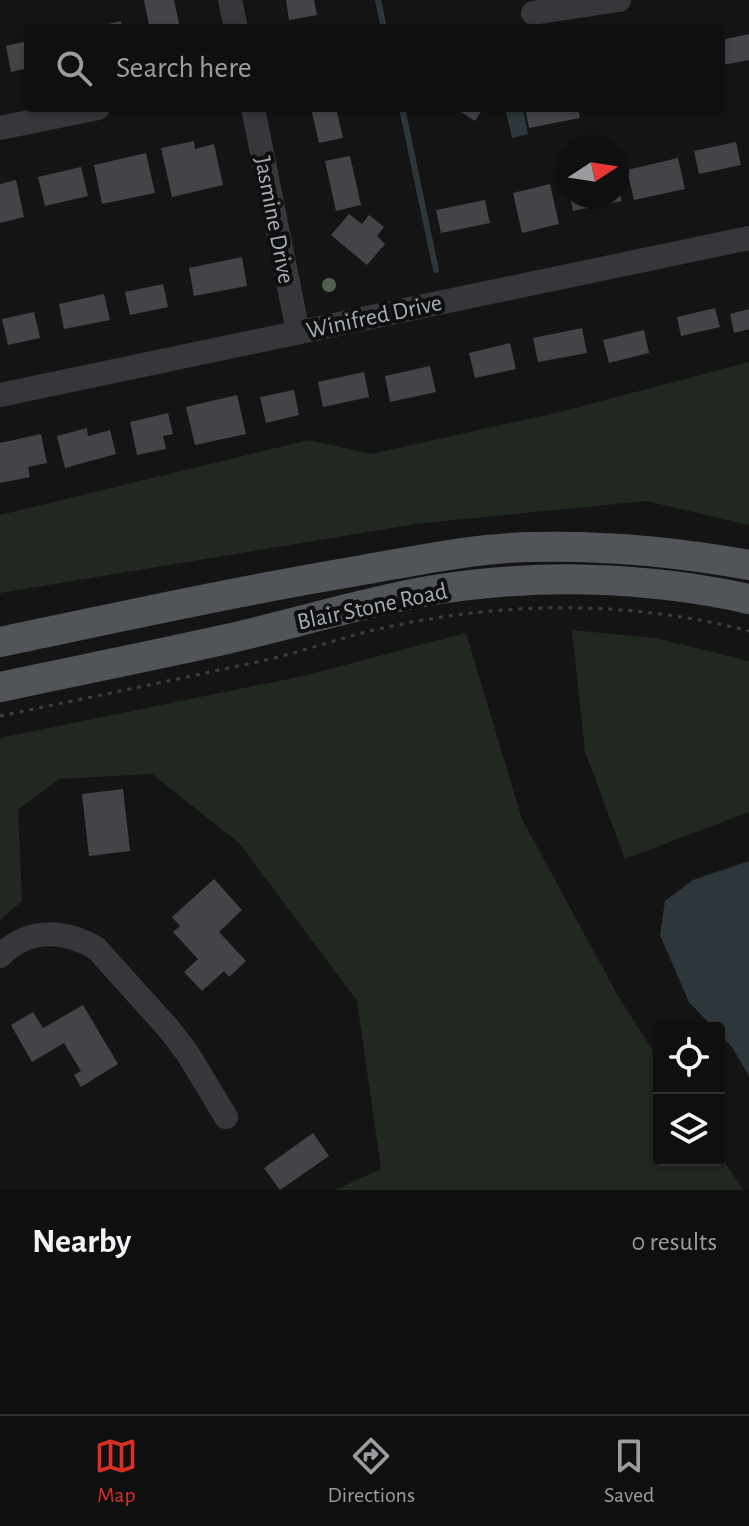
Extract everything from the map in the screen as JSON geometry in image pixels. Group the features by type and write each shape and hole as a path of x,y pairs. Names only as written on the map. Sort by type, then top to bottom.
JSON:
{"main road":[{"name":"Blair Stone Road","path":"0,642 250,590 463,553 530,547 618,547 749,565"},
{"name":"Blair Stone Road","path":"0,687 227,639 371,603 509,582 582,579 650,583 749,599"}],"street":[{"path":"230,0 235,24"},
{"path":"533,13 619,0"},
{"path":"0,128 78,112"},
{"name":"Jasmine Drive","path":"254,112 298,332"},
{"name":"Winifred Drive","path":"0,395 749,238"},
{"path":"0,956 25,937 43,934 62,934 96,948 169,1029 226,1117"}],"path":[{"path":"0,716 265,660 382,628 479,612 552,608 660,612 749,631"}],"shaded area":[{"path":"506,112 524,112 528,134 512,138"},
{"path":"749,362 749,525 646,501 416,524 0,593 0,515 309,440 371,454 560,412"},
{"path":"572,630 655,638 749,661 749,812 625,859 585,751"},
{"path":"466,633 522,819 618,996 653,1051 653,1166 725,1166 725,1162 743,1190 335,1190 381,1169 357,1001 239,843 152,774 59,779 18,810 22,901 0,920 0,738 303,676"},
{"path":"749,861 749,1076 725,1040 725,1022 708,1022 689,1002 660,935 665,901 693,880"}],"building":[{"path":"144,0 174,0 179,24 149,24"},
{"path":"286,0 314,0 317,15 289,20"},
{"path":"749,34 749,60 725,65 725,39"},
{"path":"24,42 24,69 11,72 6,46"},
{"path":"312,112 337,112 343,138 319,143"},
{"path":"461,112 481,112 475,121"},
{"path":"526,112 579,112 580,118 529,128"},
{"path":"194,141 195,149 214,144 223,185 172,197 161,148"},
{"path":"736,142 741,165 699,174 694,151"},
{"path":"146,153 155,193 102,204 94,165"},
{"path":"350,156 361,205 336,211 325,161"},
{"path":"678,158 685,189 634,200 629,170"},
{"path":"81,167 88,196 45,206 38,177"},
{"path":"16,180 24,217 0,223 0,184"},
{"path":"550,184 559,224 522,233 513,193"},
{"path":"485,200 490,223 441,233 436,210"},
{"path":"349,214 362,224 369,215 384,227 377,236 385,244 367,265 331,235"},
{"path":"242,257 247,286 194,296 189,268"},
{"path":"163,284 168,307 130,315 125,292"},
{"path":"104,294 110,320 64,329 59,304"},
{"path":"715,308 720,327 681,336 677,317"},
{"path":"749,309 749,329 734,333 730,314"},
{"path":"34,312 40,338 8,345 2,319"},
{"path":"582,328 587,353 538,362 533,338"},
{"path":"644,330 649,353 609,363 603,340"},
{"path":"510,343 516,369 475,378 469,353"},
{"path":"430,366 436,392 390,402 385,376"},
{"path":"364,372 369,397 323,407 318,382"},
{"path":"294,390 299,415 266,423 260,397"},
{"path":"237,395 246,434 195,445 186,407"},
{"path":"168,413 173,434 163,436 166,449 137,455 130,422"},
{"path":"87,428 88,436 110,430 116,454 65,468 57,436"},
{"path":"41,434 47,463 28,467 30,477 0,483 0,443"},
{"path":"123,789 130,851 89,856 82,794"},
{"path":"214,879 242,910 219,932 246,961 229,977 224,971 202,991 184,972 198,959 173,932 180,926 172,917"},
{"path":"83,1005 118,1064 81,1087 74,1075 81,1071 64,1043 32,1062 11,1025 33,1012 43,1028"},
{"path":"313,1133 329,1156 280,1190 264,1168"}],"waterway":[{"path":"378,0 383,24"},
{"path":"403,112 436,270"}]}
